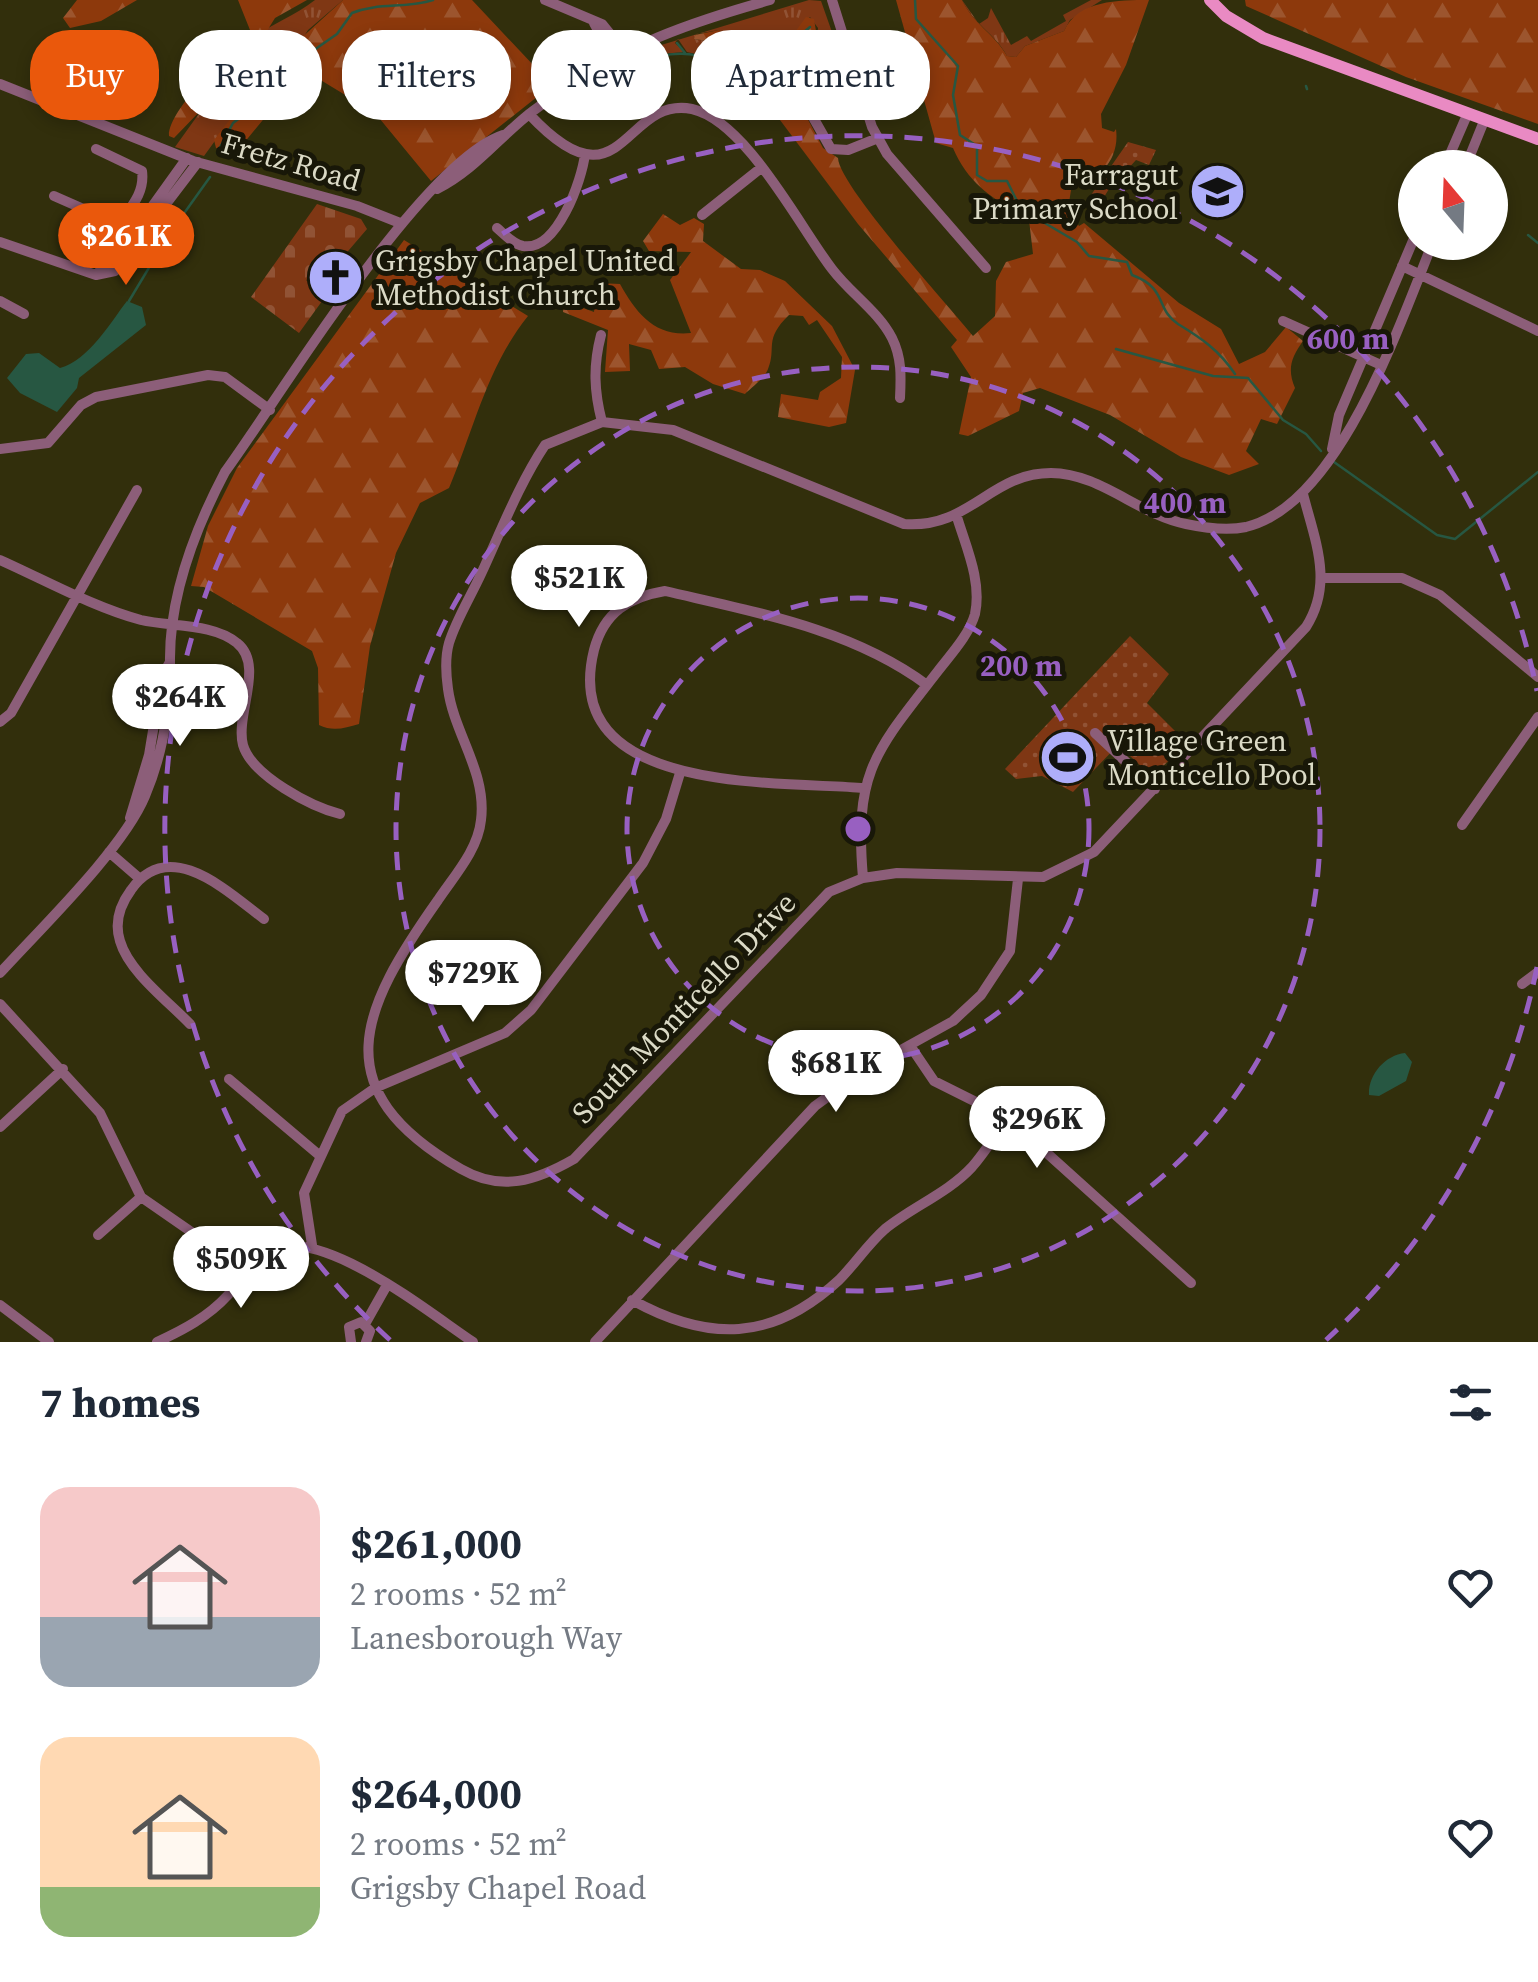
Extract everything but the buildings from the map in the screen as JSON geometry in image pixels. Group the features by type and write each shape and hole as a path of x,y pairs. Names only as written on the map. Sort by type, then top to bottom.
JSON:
{"main road":[{"path":"1210,0 1226,16 1264,38 1538,139"}],"street":[{"path":"545,0 602,24 607,30"},
{"path":"671,31 737,4 770,0"},
{"path":"832,0 878,138 932,210 986,268"},
{"path":"594,23 598,30"},
{"name":"Fretz Road","path":"0,84 192,160 357,206 400,224"},
{"path":"0,973 109,852 141,806 158,759 183,570 203,513 225,472 400,224 529,114 559,146 585,154 613,149 660,112 677,107 696,110 724,126 761,168 833,271 890,334 898,354 900,398"},
{"path":"1451,150 1466,115"},
{"path":"815,120 831,148 848,150 878,138"},
{"path":"1472,150 1484,121"},
{"path":"96,149 127,160 142,172 138,198 119,224"},
{"path":"497,228 518,245 528,247 550,235 582,182 585,154"},
{"path":"0,242 96,275 116,272 192,160"},
{"path":"702,215 761,168"},
{"path":"54,196 140,234"},
{"path":"1332,450 1339,415 1405,260"},
{"path":"375,1088 368,1064 372,1015 399,954 474,847 481,821 480,787 448,691 449,642 545,444 602,422 673,430 904,524 930,526 957,517 1000,486 1024,476 1052,473 1082,478 1181,524 1215,529 1246,527 1279,513 1304,494 1332,450 1358,421 1426,260"},
{"path":"1402,266 1538,330"},
{"path":"0,301 24,314"},
{"path":"1283,321 1380,365"},
{"path":"601,335 595,361 595,393 602,422"},
{"path":"0,449 48,443 81,404 96,397 208,374 225,377 270,410"},
{"path":"0,722 12,713 136,490"},
{"path":"1304,494 1324,578 1402,578 1440,595 1538,678"},
{"path":"863,878 858,820 864,788 879,747 963,638 974,615 974,572 957,517"},
{"path":"0,560 140,619 225,635 241,645 250,661 241,729 251,761 314,807 340,814"},
{"name":"South Monticello Drive","path":"375,1088 390,1113 420,1144 466,1172 493,1182 522,1183 554,1171 574,1159 830,892 863,878 897,873 1018,880 1043,877 1094,852 1306,627 1319,607 1324,578"},
{"path":"864,788 680,773 628,752 598,712 591,685 598,636 633,596 665,591 857,642 892,659 927,685"},
{"path":"1462,825 1538,716"},
{"path":"1095,733 1155,789"},
{"path":"312,1245 304,1193 342,1111 375,1088 505,1033 531,1010 643,863 666,819 680,773"},
{"path":"109,852 139,878"},
{"path":"190,1024 131,962 120,942 117,918 139,878 178,866 200,872 264,919"},
{"path":"595,1342 814,1106 863,1071 967,1008 1010,951 1018,880"},
{"path":"1522,984 1538,972"},
{"path":"0,1004 100,1113 141,1197 245,1270"},
{"path":"910,1046 934,1081 1008,1118 1191,1284"},
{"path":"0,1126 63,1069"},
{"path":"229,1079 320,1155"},
{"path":"632,1300 668,1326 716,1341 734,1341 788,1321 818,1300 886,1229 971,1168 1008,1118"},
{"path":"98,1235 141,1197"},
{"path":"158,1342 206,1316 230,1293 245,1270 265,1252 286,1244 312,1245 387,1285 472,1342"},
{"path":"352,1342 349,1327 365,1324 387,1285"},
{"path":"0,1305 49,1342"},
{"path":"365,1324 370,1331 366,1342"}],"green space":[{"path":"77,0 137,0 101,21 70,28 63,18"},
{"path":"238,0 307,0 275,18 268,30 250,30"},
{"path":"315,0 343,0 308,30 266,30"},
{"path":"343,0 472,0 500,30 342,30 342,93 322,81 322,30 310,30"},
{"path":"809,0 821,1 831,30 818,30 810,17 798,30 709,30"},
{"path":"896,0 962,0 1007,56 1016,57 1025,46 1064,31 1070,21 1089,8 1149,0 1126,65 1101,114 1102,128 1114,132 1116,129 1115,150 1099,174 1071,190 1068,209 1079,226 1084,223 1179,303 1221,329 1239,364 1265,352 1286,327 1303,341 1291,364 1295,388 1277,424 1261,419 1246,451 1259,464 1229,475 1181,457 1110,415 1040,388 1023,393 1019,411 968,436 959,434 971,377 951,347 957,340 858,224 780,120 808,120 823,148 838,158 875,219 973,336 995,316 996,281 1006,262 1033,254 1029,220 975,182 953,148 936,143 930,120 930,30 904,30"},
{"path":"1091,0 1102,0 1070,20 1064,31 1025,46 1016,57 1007,56 979,24 988,18 991,8 1011,45 1027,36 1031,41 1066,21 1063,15"},
{"path":"1245,0 1538,0 1538,124 1406,77 1246,6"},
{"path":"806,17 814,19 816,30 797,30"},
{"path":"691,36 691,53 679,40"},
{"path":"677,40 675,43 684,52 671,53 671,42"},
{"path":"511,41 531,63 531,102 511,118"},
{"path":"179,111 179,120 191,120 174,138 169,136"},
{"path":"194,120 230,120 204,156 175,147"},
{"path":"229,120 263,120 231,154 216,148 214,140"},
{"path":"381,120 508,120 431,181"},
{"path":"1128,142 1156,150 1149,165 1136,160 1126,171 1121,169 1095,212 1084,205"},
{"path":"317,204 361,219 367,229 331,271 334,274 328,281 317,273 306,280 325,297 299,333 251,297"},
{"path":"663,214 680,225 694,218 704,224 703,241 741,269 760,270 785,281 832,326 855,370 846,423 829,427 778,417 781,394 818,400 820,392 841,378 842,357 817,320 809,325 803,316 789,315 781,324 773,337 766,372 745,394 713,384 685,367 659,369 651,350 629,344 630,371 605,372 608,330 563,312 564,301 594,312 597,283 620,284 640,313 657,327 691,333 670,280 691,252 649,251 643,241"},
{"path":"404,240 528,316 492,377 449,488 420,503 396,553 370,646 359,724 329,728 319,725 318,668 312,651 204,587 191,586 208,526 237,468"},
{"path":"1130,636 1169,674 1147,703 1186,742 1153,777 1118,745 1073,792 1042,776 1016,779 1005,769"}],"shaded area":[{"path":"127,301 142,307 146,325 79,378 77,388 57,412 20,393 7,378 26,354 39,353 60,368 71,364 98,340"},
{"name":"Village Green Monticello Pool","path":"1073,745 1081,753 1064,772 1048,758 1053,753 1060,758"},
{"path":"1405,1053 1412,1062 1406,1081 1379,1096 1369,1095 1371,1080 1379,1067"}],"waterway":[{"path":"217,153 233,123 268,97 291,66 337,34 352,13 433,0"},
{"path":"915,0 916,19 958,66 953,95 960,135 977,146 977,175 987,181 1007,181 1021,209 1077,242 1089,256 1127,262 1132,275 1156,292 1171,318 1209,345 1235,374"},
{"path":"806,30 810,27"},
{"path":"677,43 685,53"},
{"path":"671,54 691,55"},
{"path":"170,233 210,177"},
{"path":"1528,235 1538,243"},
{"path":"129,301 159,251"},
{"path":"1116,349 1213,376 1248,378 1283,420 1306,434 1321,451"},
{"path":"1334,462 1437,535 1455,539 1538,472"}],"place":[{"name":"Farragut Primary School","path":"1217,192"},
{"name":"Grigsby Chapel United Methodist Church","path":"336,278"},
{"name":"Village Green Monticello Pool","path":"1068,758"}]}
